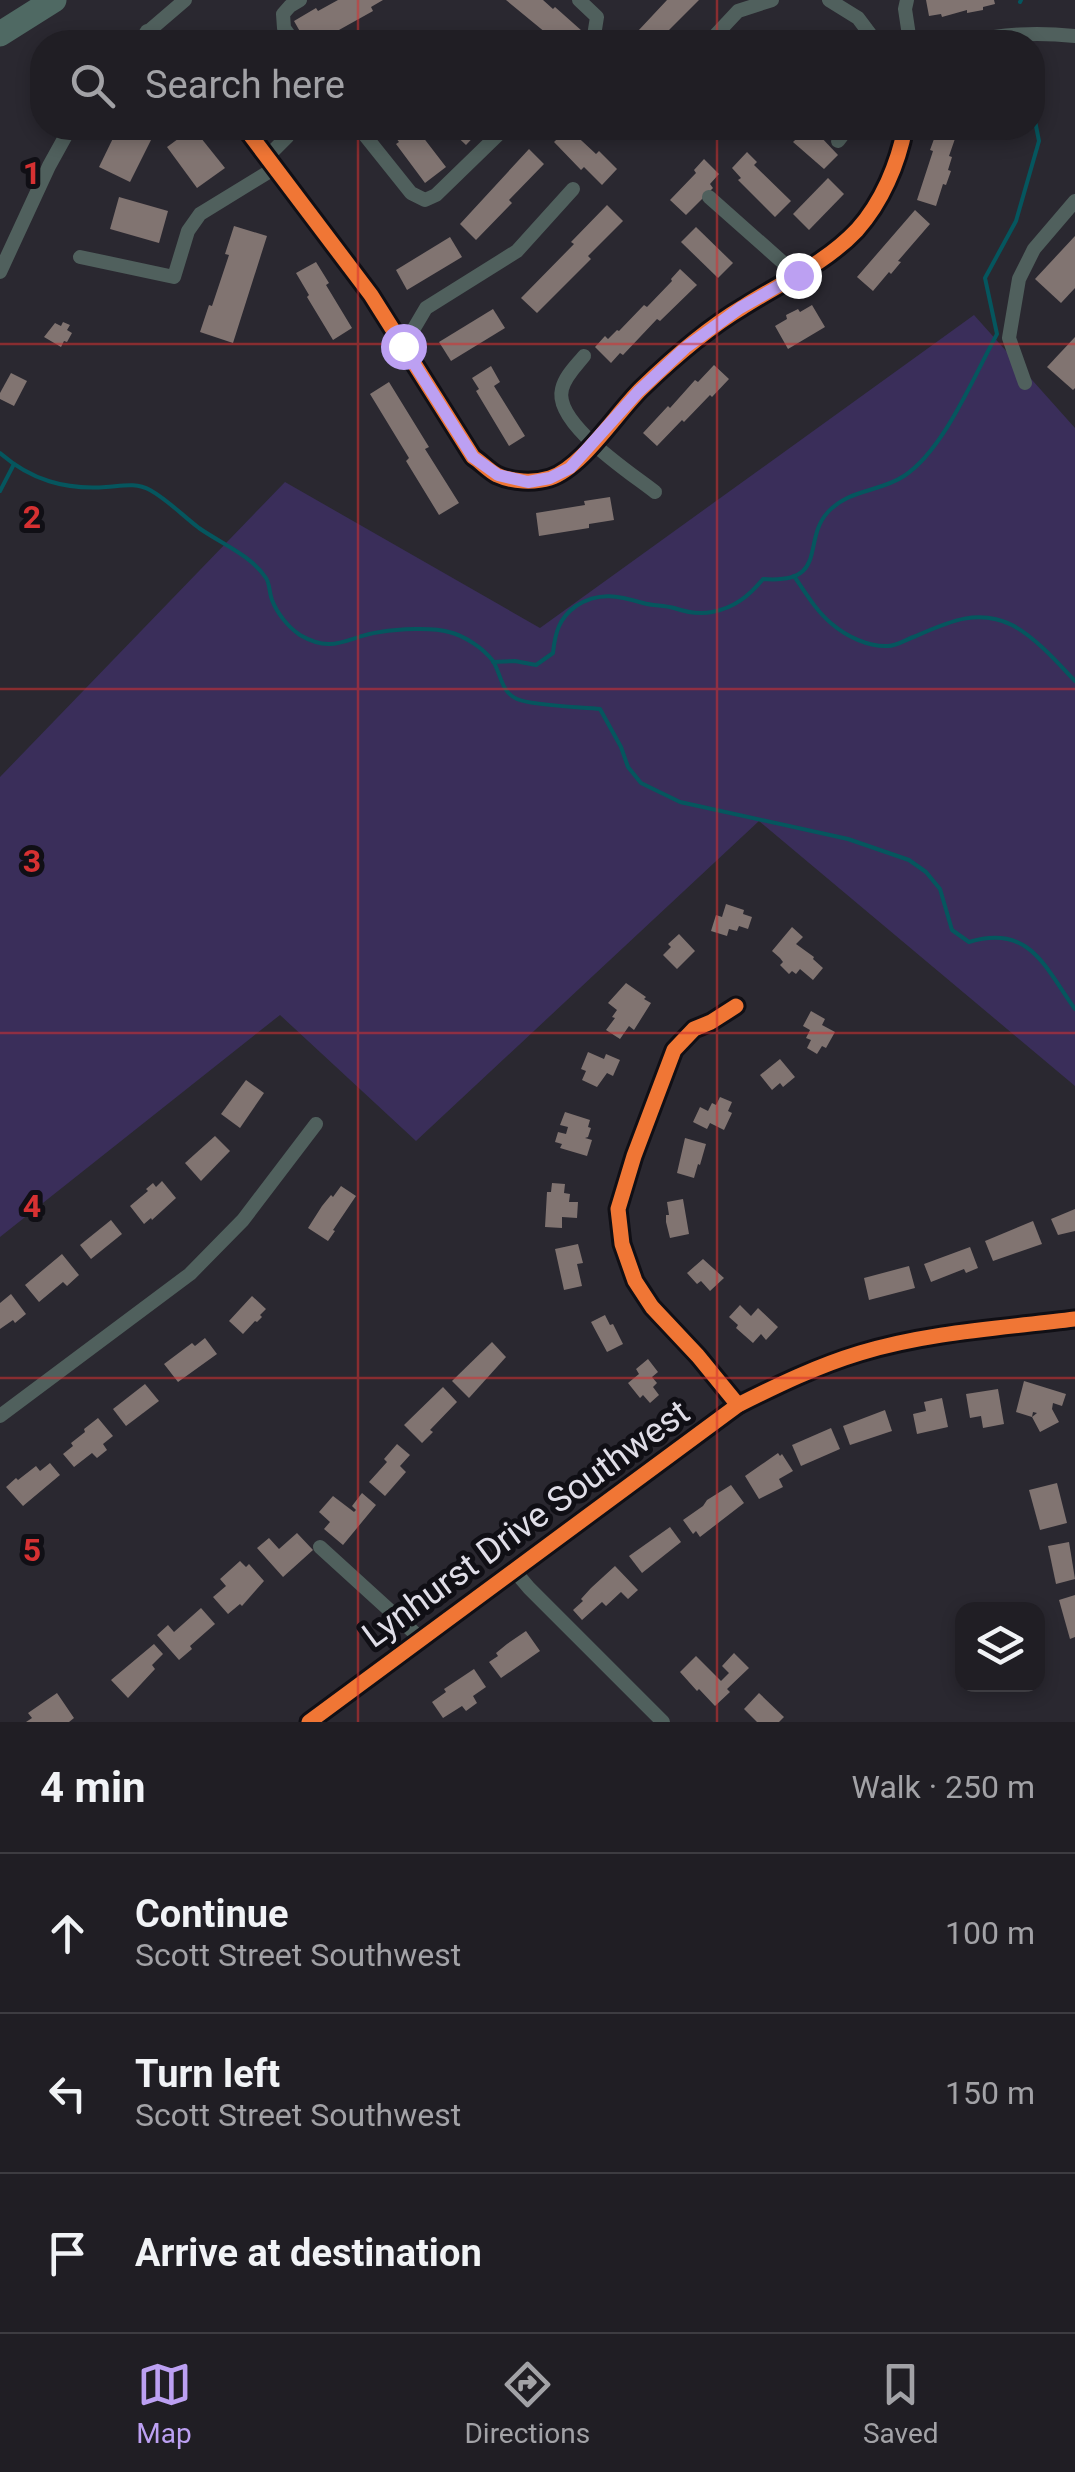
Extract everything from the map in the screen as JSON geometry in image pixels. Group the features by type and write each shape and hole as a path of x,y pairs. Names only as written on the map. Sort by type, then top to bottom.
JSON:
{"highway":[{"path":"0,34 54,0"}],"street":[{"path":"150,30 186,0"},
{"path":"285,30 283,14 300,0"},
{"path":"579,0 597,17 595,30"},
{"path":"720,30 738,11 772,0"},
{"path":"829,0 858,18 867,30"},
{"path":"907,0 907,30"},
{"path":"1045,33 1075,36"},
{"path":"0,272 63,140"},
{"path":"254,140 371,295 473,457 498,475 528,482 550,478 570,468 638,392 685,348 740,308 820,262 858,229 882,194 903,140"},
{"path":"80,256 174,276 188,231 200,214 271,162 286,140"},
{"path":"369,140 411,193 425,200 436,195 493,140"},
{"path":"403,346 426,308 517,251 573,189"},
{"path":"709,197 798,275"},
{"path":"1025,383 1009,338 1019,279 1034,249 1075,201"},
{"path":"584,356 562,386 563,406 593,442 655,492"},
{"path":"736,1006 694,1029 674,1050 618,1209 622,1244 635,1281 652,1307 738,1405"},
{"path":"0,1416 190,1274 243,1220 316,1124"},
{"name":"Lynhurst Drive Southwest","path":"308,1722 738,1405 782,1382 863,1352 928,1338 1075,1319"},
{"path":"320,1547 420,1638"},
{"path":"513,1569 663,1722"}],"shaded area":[{"path":"974,315 1075,428 1075,1086 759,821 416,1141 280,1015 0,1237 0,777 285,482 540,628"}],"building":[{"path":"338,0 383,0 371,7 373,11 339,30 299,30 294,21 316,8 318,11"},
{"path":"506,0 543,0 581,30 542,30"},
{"path":"667,0 699,0 669,30 639,30"},
{"path":"926,0 994,0 995,4 942,17 929,16"},
{"path":"112,140 151,140 130,182 99,167"},
{"path":"177,140 203,140 225,168 197,188 167,147"},
{"path":"425,140 446,167 425,183 396,144"},
{"path":"581,140 617,169 602,185 554,142"},
{"path":"824,140 838,155 824,169 793,142"},
{"path":"934,140 955,140 949,156 951,171 936,206 917,200 933,151 930,150"},
{"path":"529,149 544,164 476,240 460,224"},
{"path":"747,152 757,162 754,165 791,201 775,217 738,180 741,178 732,168"},
{"path":"704,159 719,174 710,184 713,188 686,215 670,200"},
{"path":"828,178 844,194 809,230 793,214"},
{"path":"119,197 168,211 159,243 110,229"},
{"path":"607,205 623,221 537,313 521,298"},
{"path":"915,210 930,224 873,291 857,277"},
{"path":"234,226 267,236 233,343 200,332 229,255 225,254"},
{"path":"696,227 733,263 718,278 681,242"},
{"path":"1075,236 1075,288 1061,303 1035,279"},
{"path":"450,237 462,257 407,290 396,270"},
{"path":"316,262 352,328 333,340 296,273"},
{"path":"680,269 697,285 611,363 595,347 605,336 608,339 619,331 644,305 647,307"},
{"path":"812,305 825,327 788,349 775,326 787,319 786,315"},
{"path":"493,309 505,328 451,361 439,342"},
{"path":"63,322 70,325 67,330 72,333 61,347 44,337 55,323 61,326"},
{"path":"1075,337 1075,388 1073,390 1047,367"},
{"path":"714,365 729,379 657,446 643,433"},
{"path":"491,366 500,382 494,386 525,436 509,446 472,378"},
{"path":"11,373 27,381 14,406 0,399"},
{"path":"389,382 459,503 439,515 370,394"},
{"path":"610,497 614,520 539,536 536,513"},
{"path":"726,904 752,917 748,929 729,929 727,936 711,931 716,915 722,917"},
{"path":"792,927 803,937 796,944 823,968 813,980 800,969 789,974 772,951"},
{"path":"679,934 695,951 677,969 663,955"},
{"path":"626,983 651,1003 634,1030 629,1026 620,1039 606,1030 617,1010 608,1003"},
{"path":"811,1011 825,1019 822,1025 835,1032 826,1048 822,1046 817,1054 807,1048 810,1030 803,1026"},
{"path":"588,1052 620,1060 613,1076 607,1073 597,1087 582,1080 586,1071 581,1069"},
{"path":"780,1059 795,1077 772,1090 760,1075"},
{"path":"246,1080 264,1093 240,1128 221,1114"},
{"path":"720,1097 732,1102 728,1111 732,1113 724,1130 710,1123 707,1129 693,1122 700,1107 708,1111"},
{"path":"565,1112 590,1120 591,1128 585,1138 592,1140 587,1156 560,1148 562,1144 555,1142 558,1132 566,1134 568,1127 560,1125"},
{"path":"215,1136 230,1151 201,1181 185,1163"},
{"path":"685,1138 706,1144 694,1178 677,1173"},
{"path":"162,1181 176,1198 144,1224 130,1206 153,1183 156,1187"},
{"path":"552,1183 565,1184 569,1202 578,1202 577,1218 562,1217 562,1228 545,1227 547,1192 551,1192"},
{"path":"341,1186 356,1196 328,1241 308,1228"},
{"path":"683,1199 689,1234 670,1238 667,1202"},
{"path":"1075,1209 1075,1231 1058,1235 1051,1219"},
{"path":"111,1220 122,1234 91,1259 80,1245"},
{"path":"1033,1221 1042,1244 993,1261 985,1241"},
{"path":"578,1244 583,1263 577,1264 582,1286 564,1290 555,1249"},
{"path":"970,1247 978,1268 966,1273 964,1269 931,1282 924,1264"},
{"path":"62,1254 79,1275 67,1286 63,1282 39,1302 25,1285"},
{"path":"703,1259 724,1278 710,1291 687,1273"},
{"path":"909,1266 915,1288 869,1300 864,1278"},
{"path":"11,1294 26,1314 0,1329 0,1303"},
{"path":"252,1296 266,1309 243,1334 229,1321"},
{"path":"740,1305 751,1316 758,1308 778,1327 766,1340 761,1334 753,1343 729,1317"},
{"path":"605,1315 623,1344 607,1352 591,1322"},
{"path":"205,1338 217,1354 178,1382 164,1364"},
{"path":"492,1342 506,1357 469,1398 452,1381"},
{"path":"648,1359 658,1372 652,1377 659,1395 650,1403 643,1395 640,1398 628,1383"},
{"path":"1024,1381 1066,1394 1062,1406 1053,1403 1059,1422 1040,1432 1032,1417 1016,1412"},
{"path":"145,1384 159,1401 126,1426 113,1409"},
{"path":"443,1387 457,1402 422,1443 404,1425"},
{"path":"998,1389 1004,1424 983,1428 981,1416 970,1418 966,1394"},
{"path":"942,1398 948,1427 917,1434 913,1414 926,1411 924,1402"},
{"path":"885,1410 892,1431 850,1445 843,1426"},
{"path":"98,1418 113,1436 103,1444 107,1450 97,1458 92,1453 74,1467 63,1454"},
{"path":"831,1428 840,1449 801,1466 792,1445"},
{"path":"397,1444 410,1455 400,1466 406,1472 385,1496 369,1482"},
{"path":"778,1453 793,1471 779,1479 783,1487 759,1499 745,1476"},
{"path":"50,1463 60,1475 23,1506 6,1487 36,1466 40,1471"},
{"path":"1057,1483 1067,1523 1040,1530 1029,1490"},
{"path":"731,1485 744,1503 700,1537 696,1531 693,1534 683,1520"},
{"path":"362,1493 376,1505 343,1545 324,1529 330,1522 319,1512 333,1496 354,1512 352,1506"},
{"path":"670,1527 681,1542 642,1573 629,1556"},
{"path":"297,1533 313,1550 283,1577 257,1548 269,1538 279,1549"},
{"path":"1069,1542 1075,1579 1056,1584 1048,1546"},
{"path":"240,1561 246,1567 249,1564 264,1581 242,1606 228,1614 213,1597 226,1586 220,1579"},
{"path":"615,1566 638,1590 628,1599 621,1592 606,1606 602,1602 582,1620 573,1610"},
{"path":"1075,1595 1075,1637 1070,1639 1059,1600"},
{"path":"201,1608 215,1624 179,1660 157,1635 168,1625 174,1632"},
{"path":"526,1631 540,1651 501,1678 489,1662"},
{"path":"154,1644 163,1654 152,1665 155,1669 128,1698 111,1680"},
{"path":"734,1653 749,1668 715,1706 680,1672 696,1656 721,1681 729,1673 722,1666"},
{"path":"474,1669 486,1687 473,1696 477,1703 466,1711 462,1706 443,1718 432,1702"},
{"path":"57,1693 74,1718 69,1722 26,1722 32,1718 28,1713"},
{"path":"759,1693 784,1717 779,1722 757,1722 744,1709"}],"waterway":[{"path":"493,662 536,665 553,653 566,616 593,598 617,597 697,613 727,608 747,596 763,579 784,579 806,568 820,523 836,505 895,481 919,464 945,431 997,334 985,278 1016,221 1039,140"},
{"path":"0,453 24,470 63,485 134,485 150,490 252,563 266,578 283,619 312,641 332,644 406,629 455,634 489,656 504,687 517,699 600,709 628,767 641,783 680,802 848,839 909,860 940,889 952,930 969,942 990,938 1021,944 1044,964 1075,1009"},
{"path":"0,491 14,464"},
{"path":"794,576 826,619 858,640 891,646 951,622 975,617 999,620 1029,636 1075,681"}],"cycle path":[{"path":"254,140 371,295 473,457 497,475 530,481 550,478 574,463 642,388 690,344 845,242 881,195 902,140"},
{"path":"736,1006 694,1029 674,1050 618,1209 622,1244 635,1281 652,1307 738,1405"},
{"path":"309,1722 738,1405 813,1370 886,1346 1075,1319"}],"route":[{"path":"403,346 473,457 498,475 528,482 550,478 570,468 638,392 685,348 740,308 798,275"}]}
